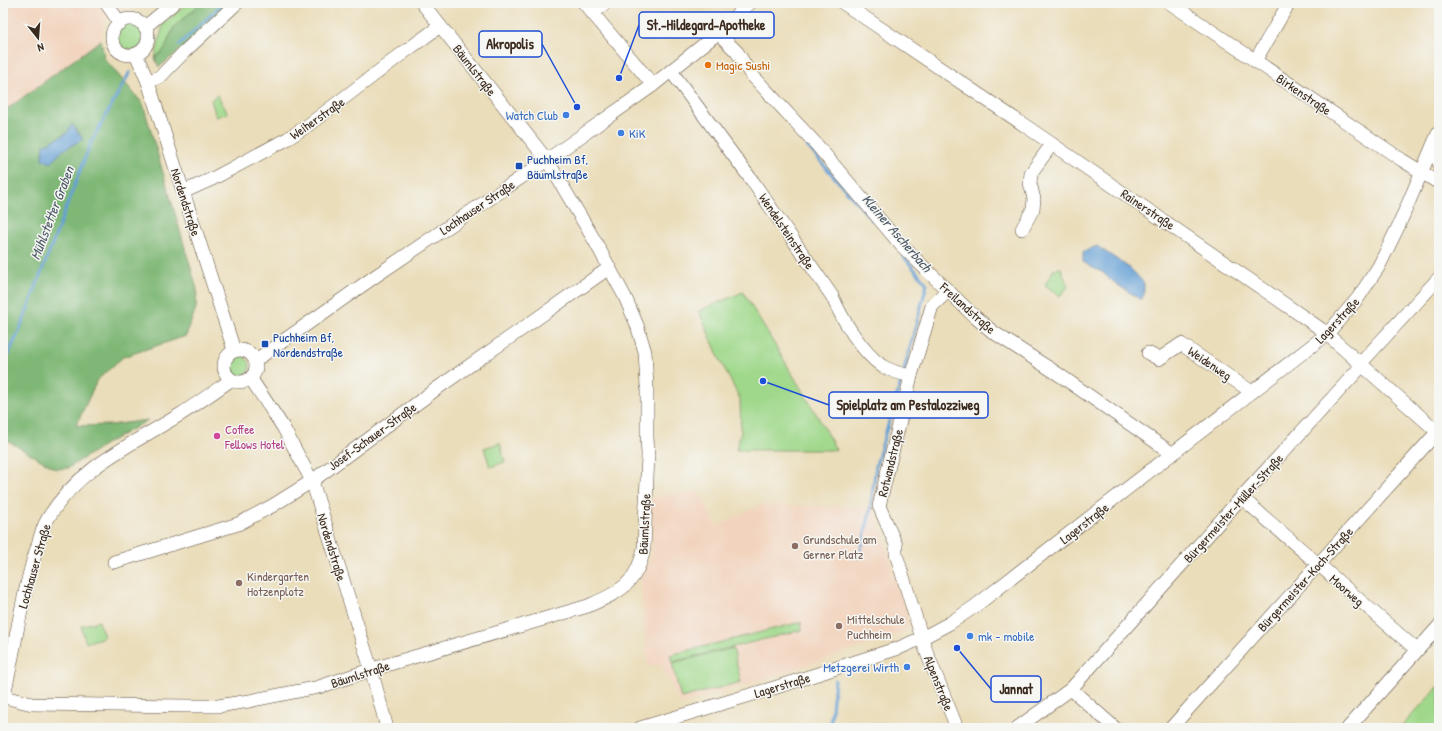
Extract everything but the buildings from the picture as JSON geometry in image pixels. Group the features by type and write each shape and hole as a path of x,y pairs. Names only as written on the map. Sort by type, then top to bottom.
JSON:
{"street":[{"path":"106,3 120,23"},
{"path":"145,27 174,3"},
{"path":"148,82 161,76 185,51 237,3"},
{"name":"Bäumlstraße","path":"3,698 32,704 218,706 318,687 371,669 588,606 614,594 625,586 641,563 644,548 648,455 648,386 645,352 637,325 625,297 593,237 547,160 422,3"},
{"path":"584,3 653,85"},
{"path":"593,14 605,3"},
{"name":"Lochhauser Straße","path":"256,360 377,275 547,160 653,85 718,33 750,3"},
{"name":"Rainerstraße","path":"843,3 1052,144 1327,334 1438,432"},
{"name":"Birkenstraße","path":"1170,3 1439,183"},
{"path":"1255,61 1289,3"},
{"path":"128,19 138,21 145,27 148,36 147,45 136,54 124,54 114,46 113,33 120,23 128,19"},
{"name":"Weiherstraße","path":"183,192 212,179 287,139 308,126 440,26"},
{"name":"Freilandstraße","path":"718,33 737,52 750,73 816,144 901,245 948,291 993,332 1058,374 1173,454"},
{"name":"Nordendstraße","path":"136,54 148,82 234,350"},
{"name":"Wendelsteinstraße","path":"671,71 754,182 832,296 839,313 864,348 882,365 904,374"},
{"path":"1437,137 1439,163"},
{"name":"Lagerstraße","path":"640,728 777,687 899,648 950,623 974,607 1327,334 1358,298 1379,266 1400,225 1437,137"},
{"path":"1022,229 1033,210 1034,199 1030,183 1031,173 1052,144"},
{"name":"Josef-Schauer-Straße","path":"114,562 238,524 272,506 312,481 439,387 609,268"},
{"name":"Bürgermeister-Müller-Straße","path":"1017,728 1071,689 1358,370 1360,364 1439,278"},
{"name":"Rotwandstraße","path":"922,638 896,554 896,545 879,506 904,374 932,306 948,291"},
{"name":"Weidenweg","path":"1148,353 1159,359 1182,344 1252,392"},
{"path":"231,380 224,370 223,364 225,359 234,350 242,349 250,353 256,360 256,370 251,378"},
{"name":"Nordendstraße","path":"251,378 283,427 312,481 371,669 387,728"},
{"name":"Lochhauser Straße","path":"3,698 10,672 33,560 46,520 65,495 85,474 114,453 182,414 231,380 241,382 251,378"},
{"name":"Bürgermeister-Koch-Straße","path":"1172,728 1438,432"},
{"name":"Moorweg","path":"1242,498 1417,650"},
{"path":"1348,728 1439,626"},
{"name":"Alpenstraße","path":"922,638 957,728"},
{"path":"1071,689 1115,728"}],"shaded area":[{"path":"3,3 141,3 142,9 124,8 104,20 101,40 3,112"},
{"path":"698,491 717,526 760,505 864,507 875,510 909,622 902,633 793,670 681,705 662,666 648,666 640,578 649,563 652,547 651,498"}],"green space":[{"path":"188,3 201,3 174,27 164,50 155,58 163,24"},
{"path":"201,3 230,3 183,48 159,67 155,58 164,50 174,27"},
{"path":"130,23 140,27 144,37 140,47 130,51 120,47 116,37 120,27"},
{"path":"101,40 104,58 143,104 197,289 196,308 186,336 123,357 97,380 76,426 111,425 148,420 104,445 68,468 56,469 3,438 3,112"},
{"path":"217,95 228,113 216,117 211,100"},
{"path":"1061,268 1068,287 1060,296 1045,285 1054,269"},
{"path":"743,292 818,417 836,450 736,450 741,432 740,399 721,362 699,311"},
{"path":"240,356 247,359 250,366 247,373 240,376 233,373 230,366 233,359"},
{"path":"500,443 505,462 490,467 484,448"},
{"path":"99,621 104,637 86,643 81,626"},
{"path":"801,622 802,630 672,662 670,655"},
{"path":"733,648 741,682 681,698 672,663"},
{"path":"1439,686 1439,728 1400,728"}],"water":[{"path":"72,124 83,139 62,151 51,163 42,159 44,145 67,133"},
{"path":"1097,246 1131,269 1144,283 1144,295 1141,300 1115,283 1102,272 1083,262 1083,252"}],"waterway":[{"name":"Mühlstetter Graben","path":"179,45 223,3"},
{"name":"Mühlstetter Graben","path":"3,366 20,329 91,142 130,72"},
{"name":"Kleiner Ascherbach","path":"807,146 872,220"},
{"name":"Kleiner Ascherbach","path":"903,256 927,284 904,370"},
{"name":"Kleiner Ascherbach","path":"859,558 870,512 876,465 902,378"},
{"name":"Kleiner Ascherbach","path":"830,728 835,680"}],"place":[{"name":"Magic Sushi","path":"708,65"},
{"name":"St.-Hildegard-Apotheke","path":"619,78"},
{"name":"Akropolis","path":"577,107"},
{"name":"Watch Club","path":"566,115"},
{"name":"KiK","path":"621,133"},
{"name":"Puchheim Bf, Bäumlstraße","path":"519,166"},
{"name":"Puchheim Bf, Nordendstraße","path":"265,344"},
{"name":"Spielplatz am Pestalozziweg","path":"763,381"},
{"name":"Coffee Fellows Hotel","path":"217,436"},
{"name":"Grundschule am Gerner Platz","path":"795,546"},
{"name":"Kindergarten Hotzenplotz","path":"239,583"},
{"name":"Mittelschule Puchheim","path":"839,626"},
{"name":"mk - mobile","path":"970,636"},
{"name":"Jannat","path":"957,648"},
{"name":"Metzgerei Wirth","path":"907,667"}]}
